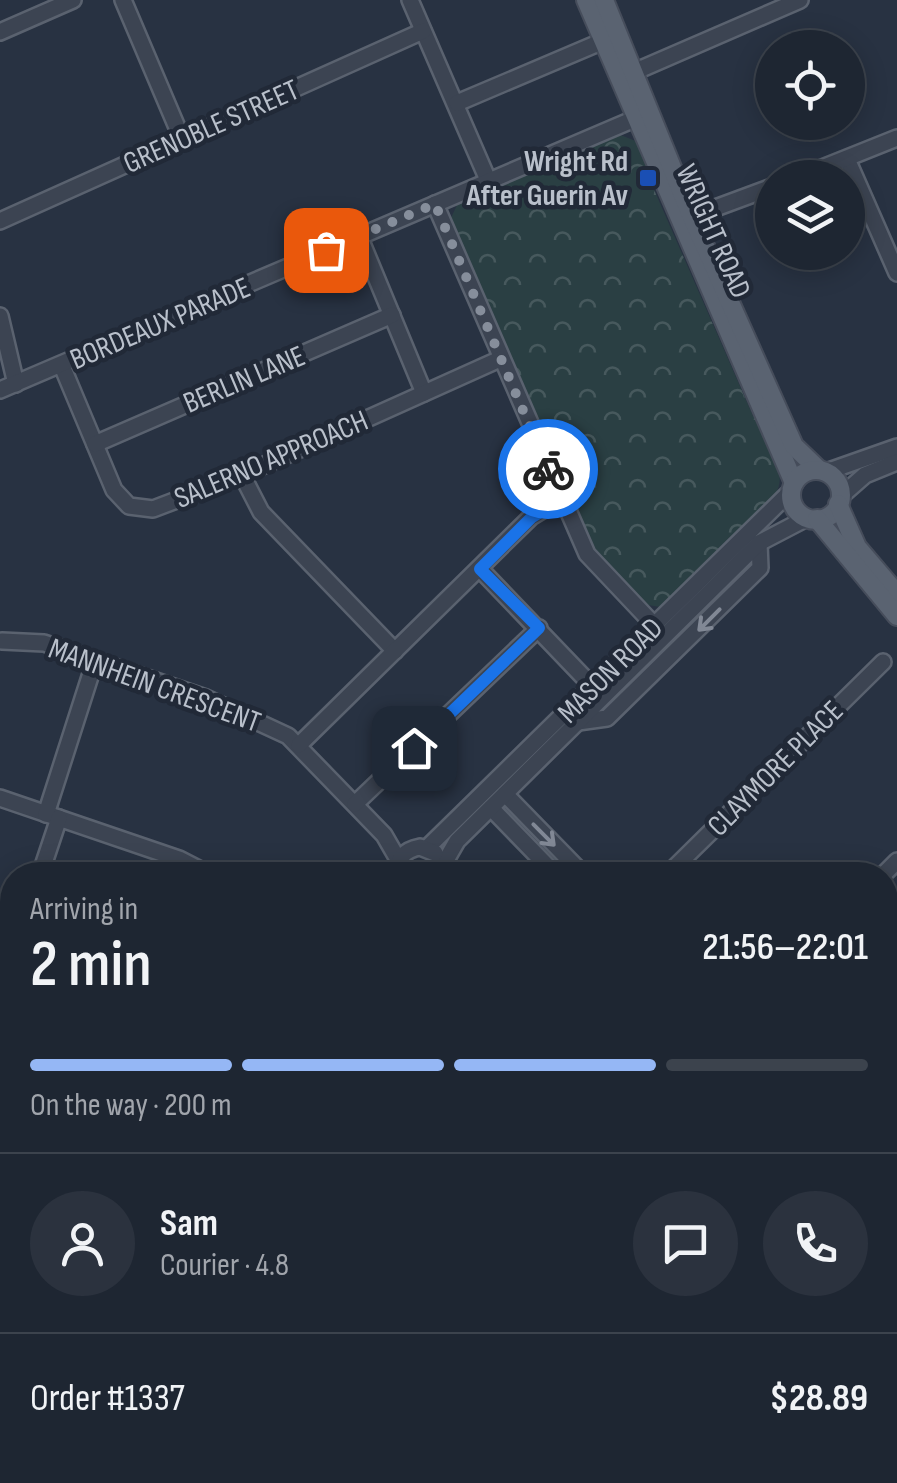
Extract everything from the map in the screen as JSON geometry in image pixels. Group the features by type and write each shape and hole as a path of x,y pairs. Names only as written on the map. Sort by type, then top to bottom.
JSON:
{"main road":[{"name":"WRIGHT ROAD","path":"586,0 686,219 793,487"},
{"name":"WRIGHT ROAD","path":"604,0 634,72 642,116"},
{"name":"WRIGHT ROAD","path":"686,219 794,446 823,471"},
{"path":"897,594 857,547 839,501 837,482 823,471 804,473 793,487 794,506 812,519 897,616"},
{"path":"812,519 830,515 839,501"}],"street":[{"path":"0,32 73,0"},
{"path":"124,0 182,139"},
{"path":"410,0 488,180"},
{"path":"634,72 800,0"},
{"name":"GRENOBLE STREET","path":"0,221 423,30"},
{"path":"457,103 603,41"},
{"name":"BORDEAUX PARADE","path":"0,390 642,116"},
{"path":"897,138 847,159 897,273"},
{"path":"686,219 755,193"},
{"path":"435,204 500,359 595,566 655,626"},
{"path":"360,236 424,393"},
{"name":"BERLIN LANE","path":"95,444 392,315"},
{"path":"0,316 16,384"},
{"name":"SALERNO APPROACH","path":"62,366 114,490 129,506 153,509 242,475 500,359"},
{"path":"823,471 897,447"},
{"path":"839,501 866,475 897,462"},
{"path":"242,475 261,512 395,651"},
{"name":"MASON ROAD","path":"405,862 593,687 793,487"},
{"path":"300,745 532,517 562,499"},
{"name":"MASON ROAD","path":"446,862 458,841 504,794 760,543 812,519"},
{"path":"480,569 593,687"},
{"path":"355,804 539,628"},
{"name":"MANNHEIN CRESCENT","path":"1,641 44,643 222,704 300,745 384,835 394,862"},
{"path":"43,862 95,661"},
{"name":"CLAYMORE PLACE","path":"680,862 883,662"},
{"path":"504,794 571,862"},
{"path":"0,798 186,862"},
{"path":"491,808 543,862"},
{"name":"MANNHEIN CRESCENT","path":"384,835 420,848"},
{"path":"420,848 433,862"}],"green space":[{"path":"618,134 638,142 648,161 645,169 753,416 761,420 779,473 779,484 768,505 683,584 682,591 660,607 643,604 596,557 450,220 459,201"}],"way so far":[{"path":"326,250 435,204 548,469"}],"place":[{"name":"Wright Rd After Guerin Av","path":"648,178"}],"route":[{"path":"414,748 539,628 480,569 532,517 562,499 548,469"}]}
